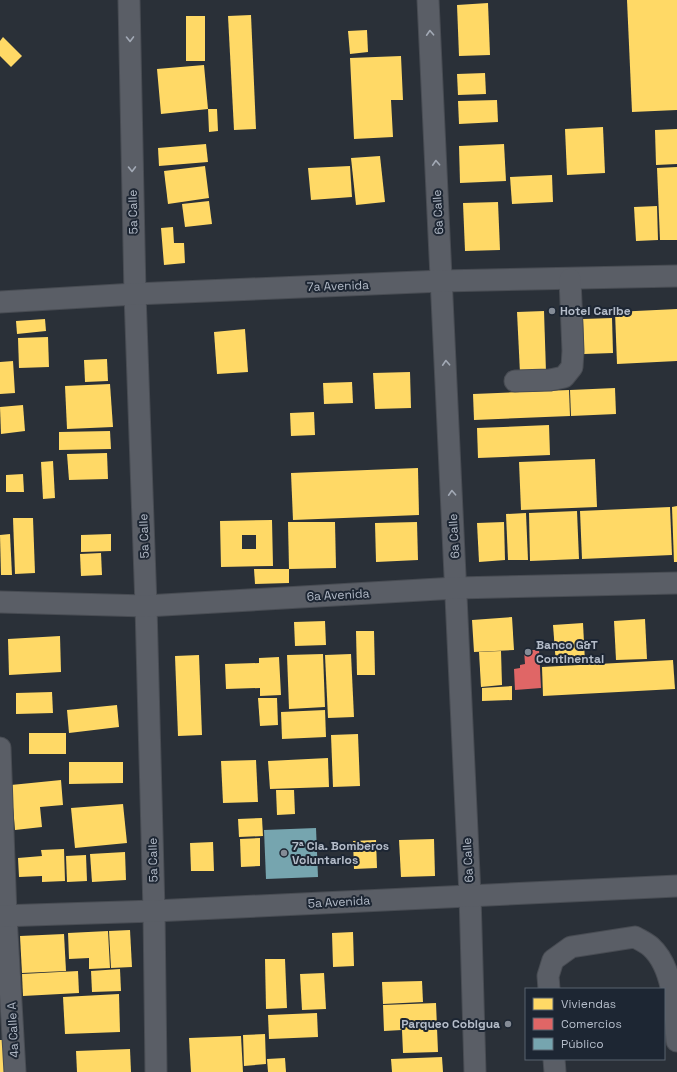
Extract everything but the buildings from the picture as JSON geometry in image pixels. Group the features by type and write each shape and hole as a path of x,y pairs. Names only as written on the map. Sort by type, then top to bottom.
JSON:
{"street":[{"name":"5a Calle","path":"129,0 135,294 146,606 154,911 156,1072"},
{"name":"6a Calle","path":"428,0 470,895 475,1072"},
{"name":"7a Avenida","path":"3,298 442,281 677,276"},
{"path":"515,381 550,380 564,377 572,367 573,351 570,279"},
{"name":"6a Avenida","path":"0,602 146,606 456,588 677,583"},
{"name":"4a Calle A","path":"0,748 3,916 15,1072"},
{"name":"5a Avenida","path":"3,916 154,911 677,886"},
{"path":"549,988 548,976 553,960 571,946 635,937 651,947 665,965 675,1005 677,1041"},
{"path":"554,1060 555,1072"}],"place":[{"name":"Hotel Caribe","path":"552,311"},
{"name":"Banco G&T Continental","path":"528,652"},
{"name":"7ª Cia. Bomberos Voluntarios","path":"284,853"},
{"name":"Parqueo Cobigua","path":"508,1024"}]}
